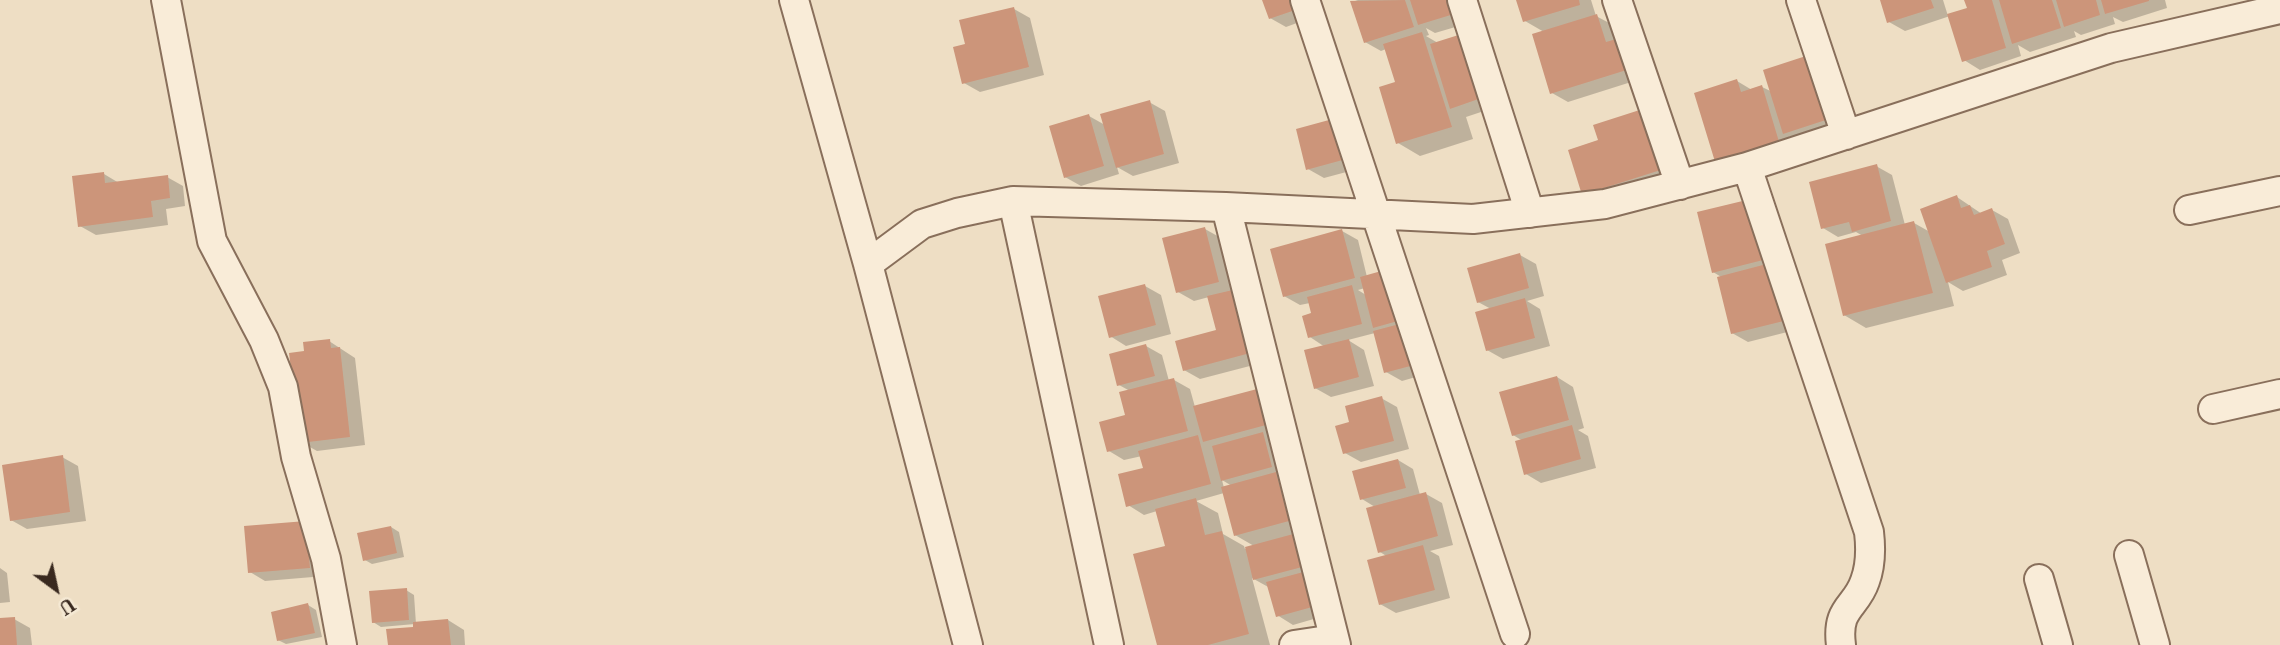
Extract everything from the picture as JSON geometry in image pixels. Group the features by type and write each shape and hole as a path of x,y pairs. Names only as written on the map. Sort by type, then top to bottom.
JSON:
{"street":[{"path":"166,0 212,241 264,340 283,387 296,457 326,559 342,645"},
{"path":"794,0 868,264 968,645"},
{"path":"1305,0 1515,634"},
{"path":"1462,0 1530,213"},
{"path":"1617,0 1680,185"},
{"path":"1801,0 1846,135"},
{"path":"868,264 922,225 957,213 1013,201 1226,207 1473,219 1605,204 1747,167 2111,48 2280,9"},
{"path":"1747,167 1870,532 1871,553 1865,583 1846,609 1839,629 1841,645"},
{"path":"2189,210 2280,191"},
{"path":"1013,201 1109,645"},
{"path":"1226,207 1335,642 1294,645"},
{"path":"2213,409 2280,394"},
{"path":"2129,555 2155,645"},
{"path":"2039,579 2058,645"}],"building":[{"path":"1262,0 1302,0 1304,7 1269,19"},
{"path":"1405,0 1414,27 1364,43 1350,1"},
{"path":"1410,0 1450,0 1454,14 1418,25"},
{"path":"1516,0 1579,0 1580,5 1523,22"},
{"path":"1880,0 1931,0 1934,8 1887,23"},
{"path":"1964,0 1992,0 2006,48 1962,62 1947,14 1967,8"},
{"path":"1999,0 2052,0 2061,28 2012,44"},
{"path":"2056,0 2096,0 2100,15 2064,27"},
{"path":"2101,0 2149,0 2149,1 2105,14"},
{"path":"1014,7 1029,67 962,84 953,47 965,44 959,20"},
{"path":"1597,14 1606,42 1623,37 1633,68 1550,94 1532,34"},
{"path":"1422,32 1452,127 1396,144 1379,87 1395,82 1383,44"},
{"path":"1468,32 1487,96 1450,109 1430,44"},
{"path":"1812,54 1832,118 1783,134 1763,70"},
{"path":"1737,79 1741,92 1762,85 1780,145 1716,165 1694,93"},
{"path":"1150,100 1164,154 1116,168 1100,114"},
{"path":"1649,107 1667,168 1582,195 1568,150 1598,140 1593,125"},
{"path":"1089,114 1104,166 1064,178 1049,126"},
{"path":"1340,117 1350,158 1306,170 1296,129"},
{"path":"1877,164 1891,221 1852,232 1849,222 1821,229 1809,182"},
{"path":"104,172 105,183 168,175 170,198 151,201 153,217 78,227 72,176"},
{"path":"1957,195 1961,208 1970,205 1974,215 1992,208 2005,244 1987,251 1992,267 1946,283 1920,209"},
{"path":"1755,198 1771,258 1712,273 1697,212"},
{"path":"1914,221 1933,293 1843,316 1825,244"},
{"path":"1205,227 1219,282 1176,293 1162,238"},
{"path":"1342,229 1355,278 1283,297 1270,249"},
{"path":"1520,253 1529,288 1477,303 1467,268"},
{"path":"1778,261 1792,319 1731,334 1717,277"},
{"path":"1392,268 1405,319 1373,328 1360,277"},
{"path":"1145,284 1156,325 1109,338 1098,296"},
{"path":"1352,285 1362,324 1308,338 1302,316 1311,313 1307,297"},
{"path":"1237,289 1254,352 1183,371 1175,341 1216,330 1207,296"},
{"path":"1525,298 1535,338 1486,351 1475,312"},
{"path":"1407,322 1418,364 1384,373 1373,331"},
{"path":"330,339 331,348 340,347 350,437 300,443 289,353 304,351 303,342"},
{"path":"1349,339 1359,377 1314,389 1304,350"},
{"path":"1146,344 1155,376 1117,386 1109,354"},
{"path":"1557,376 1569,420 1512,436 1499,392"},
{"path":"1174,378 1188,431 1107,452 1099,422 1125,415 1119,392"},
{"path":"1257,389 1266,425 1203,442 1193,406"},
{"path":"1382,396 1394,441 1343,454 1335,426 1349,422 1345,406"},
{"path":"1572,425 1581,459 1524,475 1515,441"},
{"path":"1263,432 1272,467 1221,481 1212,446"},
{"path":"1198,435 1211,484 1126,507 1118,474 1143,468 1138,451"},
{"path":"63,455 70,512 10,521 2,465"},
{"path":"1398,459 1406,488 1360,500 1352,471"},
{"path":"1276,472 1289,521 1234,536 1221,487"},
{"path":"1426,492 1438,536 1378,553 1366,508"},
{"path":"1196,498 1205,535 1222,531 1249,634 1208,645 1157,645 1133,554 1165,546 1155,509"},
{"path":"306,521 310,568 248,573 244,526"},
{"path":"391,526 397,553 363,561 357,533"},
{"path":"1297,533 1306,566 1253,580 1245,547"},
{"path":"1423,545 1435,590 1379,605 1367,560"},
{"path":"1307,571 1316,606 1276,617 1266,582"},
{"path":"407,588 409,620 372,623 369,591"},
{"path":"308,603 315,633 277,641 271,612"},
{"path":"15,617 17,645 0,645 0,618"},
{"path":"448,619 451,645 388,645 386,629 413,627 413,622"}]}
